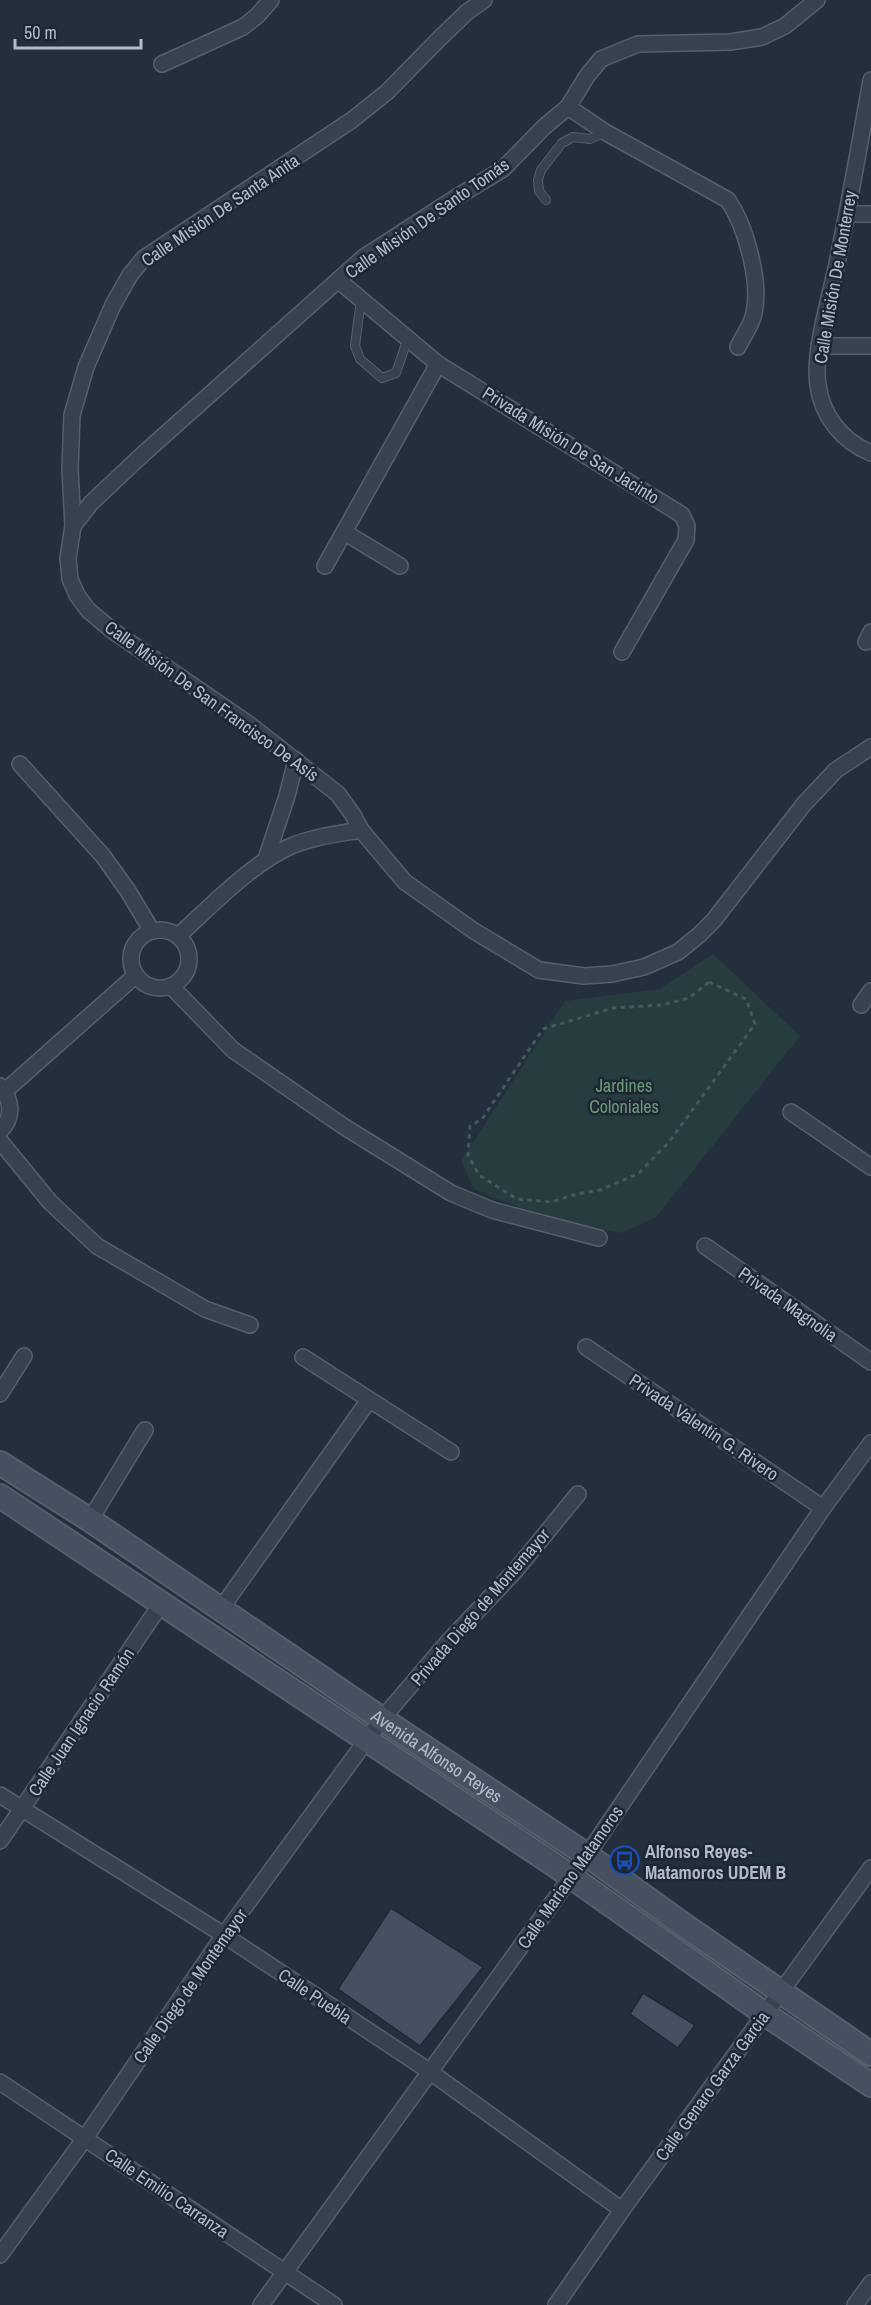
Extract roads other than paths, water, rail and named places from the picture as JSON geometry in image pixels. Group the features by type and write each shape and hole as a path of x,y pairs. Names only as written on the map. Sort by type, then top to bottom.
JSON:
{"main road":[{"name":"Avenida Alfonso Reyes","path":"0,1463 90,1520 220,1610 586,1855 871,2054"},
{"path":"0,1486 30,1503 53,1512 90,1520"},
{"name":"Avenida Alfonso Reyes","path":"0,1496 571,1877 765,2014 871,2085"}],"street":[{"path":"162,63 243,27 271,0"},
{"name":"Calle Misión De Santa Anita","path":"73,526 70,469 74,407 86,367 112,305 130,275 144,258 352,120 387,92 453,25 484,0"},
{"name":"Calle Misión De Santo Tomás","path":"73,526 91,503 142,455 364,257 503,169 544,127 568,107 587,76 601,59 638,44 730,42 762,37 785,26 818,0"},
{"name":"Calle Misión De Monterrey","path":"871,80 847,214 819,346 817,383 824,409 832,424 846,439 871,453"},
{"path":"568,107 605,132 728,200 737,214 752,262 756,302 754,316 738,347"},
{"path":"847,214 871,214"},
{"name":"Privada Misión De San Jacinto","path":"338,280 438,364 682,515 687,526 686,540 622,652"},
{"path":"819,346 871,346"},
{"path":"325,566 438,364"},
{"name":"Calle Misión De San Francisco De Asís","path":"73,526 68,558 70,579 77,595 88,610 113,631 205,693 338,794 361,830 405,882 474,931 539,970 584,976 612,974 644,967 678,952 714,920 804,804 836,770 871,747"},
{"path":"344,532 400,566"},
{"path":"266,859 287,796 296,760"},
{"path":"20,764 103,856 152,931"},
{"path":"178,936 266,859 290,846 361,830"},
{"path":"152,931 170,932 178,936 186,945 189,957 188,969 181,979 171,986 152,986 143,982 132,967 133,949 144,935 152,931"},
{"path":"0,1131 5,1127 10,1115 10,1103 2,1088 136,975"},
{"path":"171,986 233,1050 343,1126 451,1193 492,1210 599,1239"},
{"path":"861,1005 871,991"},
{"path":"791,1113 871,1167"},
{"path":"0,1141 50,1202 97,1246 205,1310 250,1325"},
{"name":"Privada Magnolia","path":"705,1246 871,1362"},
{"name":"Privada Valentín G. Rivero","path":"586,1347 823,1508"},
{"path":"0,1394 24,1356"},
{"path":"303,1357 451,1452"},
{"path":"220,1610 369,1400"},
{"path":"90,1520 145,1430"},
{"name":"Calle Mariano Matamoros","path":"261,2305 571,1877 823,1508 871,1443"},
{"name":"Privada Diego de Montemayor","path":"382,1719 446,1644 515,1571 578,1494"},
{"name":"Calle Juan Ignacio Ramón","path":"0,1841 161,1604"},
{"name":"Calle Diego de Montemayor","path":"0,2255 85,2138 224,1935 382,1719"},
{"name":"Calle Puebla","path":"0,1795 224,1935 429,2071 622,2210"},
{"name":"Calle Genaro Garza Garcia","path":"556,2305 622,2210 871,1868"},
{"name":"Calle Emilio Carranza","path":"0,2082 333,2305"},
{"path":"855,2305 871,2283"}],"lane":[{"path":"546,200 539,191 538,180 541,170 562,143 573,137 590,138 605,132"},
{"path":"361,299 355,346 360,359 382,378 396,373 408,338"}],"place":[{"name":"Alfonso Reyes- Matamoros UDEM B","path":"624,1861"}],"park label":[{"name":"Jardines Coloniales","path":"624,1095"}]}
